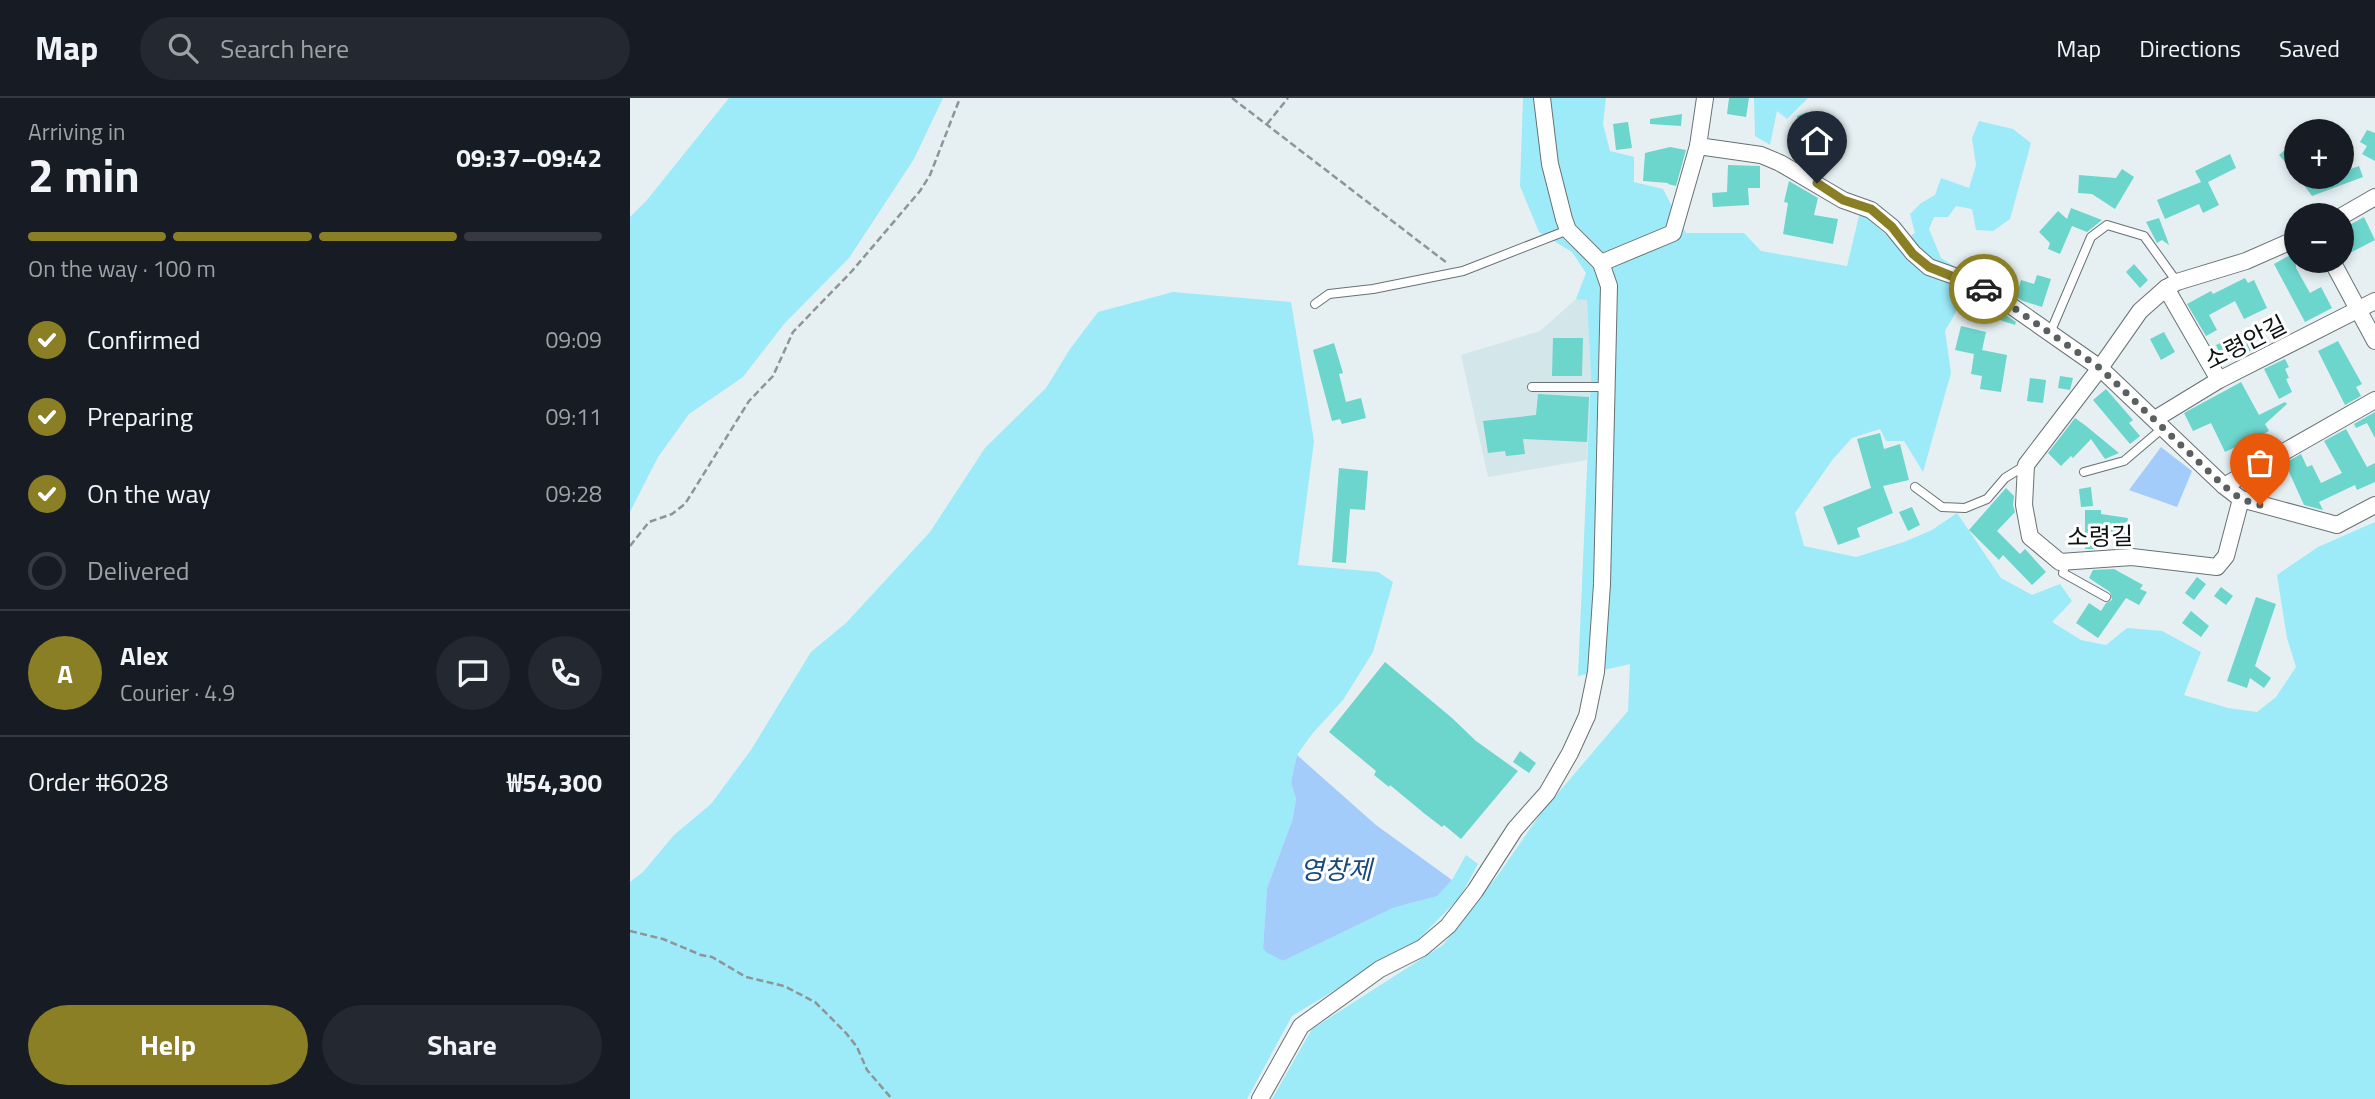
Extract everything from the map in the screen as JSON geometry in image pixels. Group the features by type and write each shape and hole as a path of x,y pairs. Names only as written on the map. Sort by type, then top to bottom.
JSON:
{"street":[{"path":"1260,1099 1301,1027 1380,969 1422,948 1448,926 1516,829 1546,793 1570,753 1587,716 1596,672 1602,584 1609,286 1601,263 1568,230 1549,164 1542,98"},
{"path":"1601,263 1672,233 1698,146 1705,98"},
{"path":"1698,146 1761,155 1780,163 1843,200 1871,209 1892,227 1913,254 1929,267 1997,296 2100,368 2241,499 2337,525 2375,505"},
{"path":"2354,209 2375,197"},
{"path":"2026,465 2140,311 2171,285 2246,261 2284,244"},
{"path":"2338,273 2375,341"},
{"path":"2171,285 2219,380"},
{"name":"소령안길","path":"2159,423 2219,380 2375,301"},
{"path":"2224,486 2375,400"},
{"name":"소령길","path":"2026,465 2024,505 2029,537 2060,562 2132,557 2217,567 2226,556 2241,499"}],"lane":[{"path":"2050,333 2091,237 2107,225 2144,236 2171,285"},
{"path":"1315,304 1329,294 1373,289 1458,272 1568,230"},
{"path":"1532,387 1607,387"},
{"path":"2084,472 2124,461 2159,423"},
{"path":"1915,487 1942,507 1965,508 1987,499 2005,478 2026,465"},
{"path":"2066,562 2063,573 2106,597"}],"path":[{"path":"630,546 649,522 673,514 685,504 749,401 773,376 793,332 852,271 920,191 930,174 960,98"},
{"path":"1232,98 1458,272"},
{"path":"1267,124 1288,98"},
{"path":"631,931 663,939 712,957 746,977 784,986 815,1002 851,1040 867,1070 892,1099"}],"shaded area":[{"path":"729,98 943,98 914,159 849,258 784,324 743,377 689,414 658,457 630,512 630,217 647,200"},
{"path":"1523,98 1606,98 1603,124 1610,151 1634,157 1634,182 1663,189 1686,233 1744,233 1761,251 1847,266 1860,212 1898,245 1915,233 1910,214 1921,203 1935,195 1941,178 1969,188 1976,165 1972,138 1979,121 2013,129 2031,143 2010,219 1993,231 1976,230 1972,209 1956,206 1948,217 1934,217 1929,229 1941,258 1975,279 1945,331 1951,373 1923,472 1904,441 1886,441 1880,429 1852,438 1833,459 1795,513 1804,546 1856,557 1932,530 1957,513 2001,578 2032,595 2060,584 2072,601 2052,622 2081,640 2106,645 2127,628 2162,631 2201,652 2184,695 2228,708 2257,712 2276,697 2296,667 2287,638 2277,575 2318,547 2375,522 2375,1099 1272,1099 1312,1029 1443,945 1498,875 1541,813 1628,711 1630,664 1578,676 1591,377 1587,300 1576,299 1586,273 1572,252 1539,232 1520,186"},
{"path":"1754,98 1808,98 1787,119 1777,111 1770,145 1755,136"},
{"path":"1173,292 1291,302 1314,441 1298,565 1378,572 1393,582 1373,652 1343,700 1297,755 1291,782 1296,799 1292,821 1267,888 1263,948 1283,961 1393,908 1436,896 1452,880 1466,855 1478,864 1460,897 1417,941 1292,1016 1247,1099 630,1099 630,882 643,872 674,835 711,804 751,750 811,652 846,623 930,532 985,448 1046,388 1070,349 1098,312"},
{"path":"1576,299 1587,299 1591,377 1587,460 1488,477 1461,355 1540,331"}],"water":[{"path":"2161,447 2192,471 2177,507 2129,490"},
{"name":"영창제","path":"1297,755 1376,825 1452,880 1437,896 1393,908 1283,961 1263,948 1267,888 1292,821 1296,799 1291,782"}],"building":[{"path":"1729,98 1749,98 1746,117 1727,114"},
{"path":"1807,112 1814,118 1813,126 1806,131 1797,125 1797,116"},
{"path":"1682,114 1681,126 1650,124 1650,119"},
{"path":"1628,122 1632,148 1616,150 1613,124"},
{"path":"2367,130 2375,133 2375,161 2362,154 2367,146 2360,142"},
{"path":"1670,147 1686,150 1676,186 1643,181 1645,153"},
{"path":"2230,154 2236,168 2208,182 2219,205 2203,213 2199,204 2165,219 2157,200 2201,182 2195,171"},
{"path":"1728,165 1760,166 1760,188 1748,188 1749,205 1713,207 1712,193 1727,192"},
{"path":"2359,166 2363,177 2354,180 2354,168"},
{"path":"2122,169 2134,177 2115,209 2092,194 2078,193 2079,175 2116,178"},
{"path":"1789,181 1818,198 1814,215 1838,219 1833,244 1783,234 1788,203 1784,202"},
{"path":"2307,189 2331,189 2312,196"},
{"path":"2071,208 2102,220 2087,232 2072,226 2060,254 2048,249 2050,243 2039,232 2058,211 2067,219"},
{"path":"2364,217 2375,240 2354,251 2354,222"},
{"path":"2159,218 2169,245 2162,240 2157,243 2146,222"},
{"path":"2284,259 2284,273 2299,273 2310,293 2321,287 2332,308 2305,322 2274,264"},
{"path":"2134,264 2148,280 2140,288 2126,272"},
{"path":"2037,275 2051,279 2042,307 2016,297 2021,280 2034,284"},
{"path":"2245,278 2248,283 2254,280 2267,308 2244,319 2235,301 2209,315 2217,330 2206,336 2187,304"},
{"path":"1997,309 2016,322 2015,325 1994,318"},
{"path":"1961,326 1986,332 1982,350 2007,355 2001,392 1980,389 1982,376 1971,374 1974,354 1955,350"},
{"path":"2247,330 2256,348 2224,363 2216,345"},
{"path":"2164,332 2175,352 2161,360 2150,339"},
{"path":"1553,338 1583,338 1582,376 1552,376"},
{"path":"2338,341 2362,384 2356,387 2361,396 2345,405 2318,351"},
{"path":"1334,343 1343,373 1339,374 1346,402 1361,398 1366,418 1342,424 1340,419 1332,421 1313,350"},
{"path":"2285,359 2289,367 2285,369 2289,378 2286,379 2292,392 2279,399 2264,369"},
{"path":"2060,376 2073,378 2070,390 2058,388"},
{"path":"2030,378 2046,380 2043,403 2027,401"},
{"path":"2241,382 2259,415 2285,402 2287,404 2265,424 2269,431 2225,452 2211,423 2193,431 2184,413"},
{"path":"2106,389 2133,420 2129,423 2140,436 2130,444 2093,400"},
{"path":"1538,394 1589,397 1587,442 1523,439 1525,454 1506,456 1505,451 1488,453 1483,421 1536,415"},
{"path":"2375,412 2375,438 2367,423 2356,428 2354,424"},
{"path":"2075,418 2119,453 2105,459 2091,439 2061,466 2048,453"},
{"path":"2346,429 2367,467 2375,463 2375,482 2357,490 2355,485 2319,502 2323,510 2304,505 2285,463 2301,454 2307,467 2312,465 2321,483 2342,473 2324,441"},
{"path":"1880,433 1884,449 1900,444 1909,480 1883,486 1893,513 1857,528 1860,537 1838,545 1823,507 1871,488 1857,439"},
{"path":"1339,468 1368,471 1365,510 1350,509 1346,563 1332,562"},
{"path":"2091,487 2093,506 2081,507 2079,489"},
{"path":"2006,488 2014,496 2015,512 1997,531 2020,554 2025,549 2046,572 2032,585 2003,555 1999,560 1969,530"},
{"path":"1912,507 1920,525 1908,531 1899,512"},
{"path":"2085,510 2101,510 2101,514 2128,518 2125,537 2102,534 2102,549 2085,549"},
{"path":"2114,569 2143,585 2140,589 2147,592 2139,605 2126,598 2098,638 2076,623 2089,603 2101,611 2106,603 2112,600 2110,592 2089,578 2093,570"},
{"path":"2197,577 2206,584 2194,600 2185,593"},
{"path":"2221,587 2233,596 2226,605 2214,596"},
{"path":"2256,597 2276,604 2255,666 2271,678 2264,688 2250,678 2247,688 2227,681"},
{"path":"2191,611 2209,626 2201,637 2182,623"},
{"path":"1385,662 1476,741 1518,771 1461,839 1374,775 1376,771 1329,732"},
{"path":"1520,751 1536,763 1529,773 1513,762"}],"way so far":[{"path":"1984,289 2100,368 2224,486 2241,499 2260,505"}],"route":[{"path":"1817,183 1843,200 1871,209 1892,227 1913,254 1929,267 1984,289"}]}
